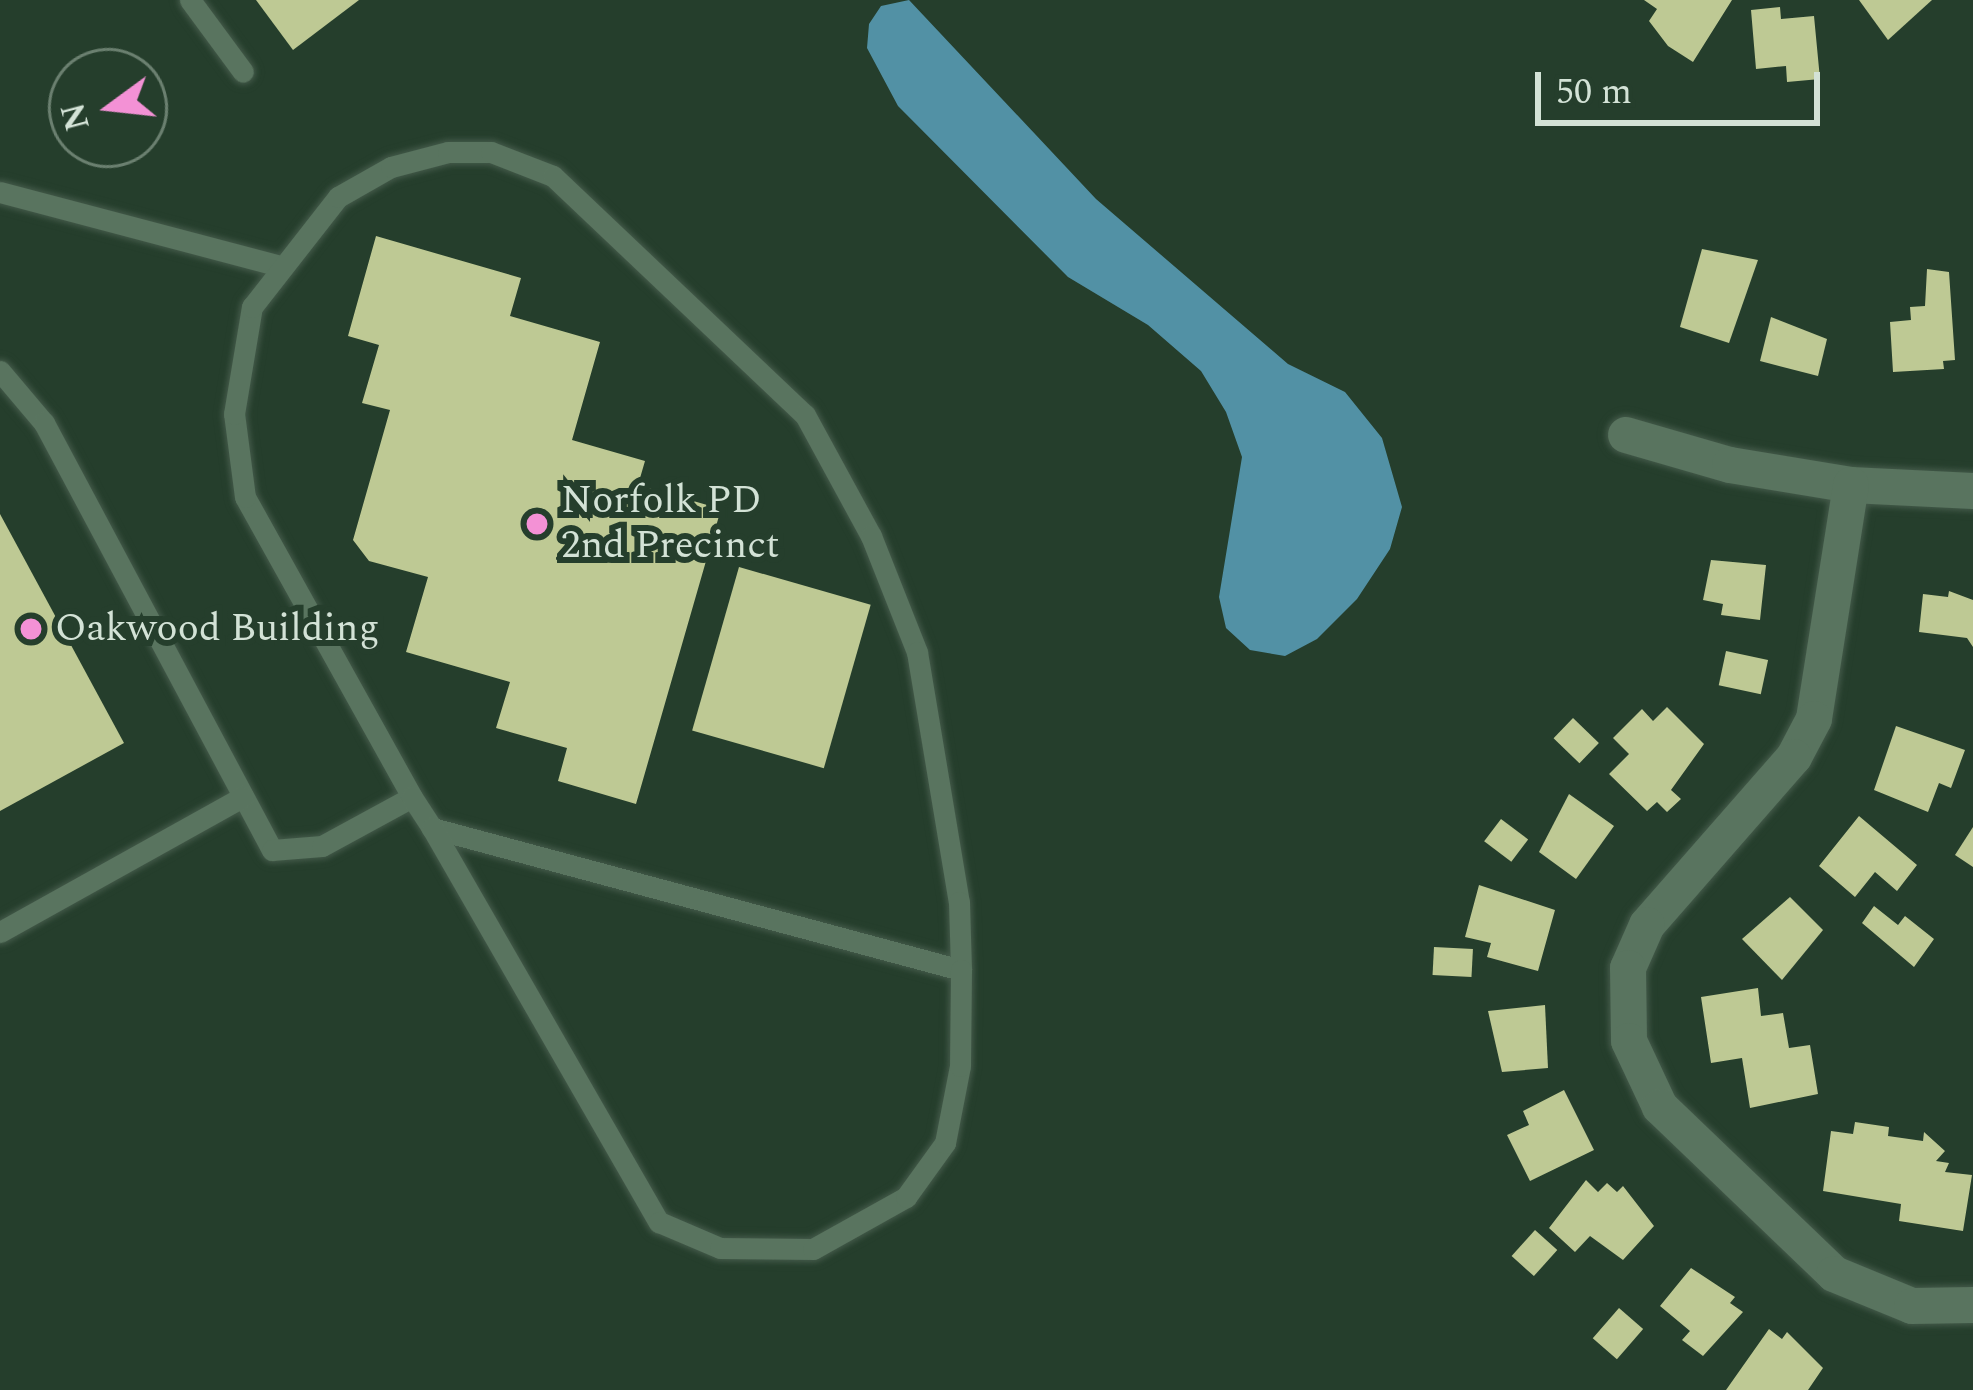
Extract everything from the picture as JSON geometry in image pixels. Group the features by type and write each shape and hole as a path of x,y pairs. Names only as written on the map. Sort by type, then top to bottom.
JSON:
{"street":[{"path":"1626,435 1730,465 1851,484 1973,491"},
{"path":"1851,484 1814,719 1794,757 1647,925 1625,1000 1629,1041 1660,1107 1834,1274 1912,1306 1973,1305"}],"lane":[{"path":"190,0 243,71"},
{"path":"448,152 491,152 553,176 805,415 871,536 917,652 959,902 960,1066 945,1142 906,1197 813,1249 720,1248 659,1222 412,797 245,497 235,459 251,307 338,197 392,167 448,152"},
{"path":"0,192 280,266"},
{"path":"0,371 44,423 272,850 291,854 412,797"},
{"path":"0,932 243,797"},
{"path":"432,828 961,970"}],"water":[{"path":"909,0 1096,199 1288,364 1345,392 1382,438 1402,507 1390,549 1357,599 1317,639 1285,656 1250,650 1226,628 1219,597 1242,457 1226,412 1201,371 1148,325 1068,277 898,106 867,48 869,24 881,6"}],"building":[{"path":"256,0 359,0 293,50"},
{"path":"1644,0 1732,0 1693,62 1668,46 1649,21 1657,9"},
{"path":"1859,0 1932,0 1888,40"},
{"path":"1780,7 1781,19 1814,16 1820,79 1787,82 1786,66 1756,69 1751,10"},
{"name":"Norfolk PD 2nd Precinct","path":"376,236 521,278 510,316 600,342 572,440 645,461 638,485 721,509 636,804 558,781 567,748 496,728 510,682 406,652 428,577 369,561 353,540 390,410 362,403 379,345 348,336"},
{"path":"1702,249 1758,260 1729,343 1680,327"},
{"path":"1927,269 1949,272 1955,360 1943,361 1944,369 1893,372 1890,322 1911,320 1910,307 1925,306"},
{"path":"1771,317 1827,339 1818,376 1760,361"},
{"name":"Oakwood Building","path":"0,514 124,743 0,811"},
{"path":"1711,560 1766,565 1760,620 1721,615 1723,604 1703,600"},
{"path":"739,567 871,605 824,768 692,730"},
{"path":"1949,591 1973,600 1973,647 1967,638 1919,632 1923,594 1948,597"},
{"path":"1726,651 1768,660 1761,694 1719,685"},
{"path":"1667,707 1704,744 1671,790 1681,799 1667,812 1657,802 1647,811 1609,774 1629,754 1613,738 1642,709 1653,721"},
{"path":"1573,718 1599,743 1579,763 1554,738"},
{"path":"1896,726 1965,750 1951,788 1939,783 1928,812 1874,790"},
{"path":"1569,794 1614,826 1576,879 1539,852"},
{"path":"1859,816 1917,865 1897,891 1875,872 1855,897 1819,866"},
{"path":"1501,819 1528,839 1511,862 1484,841"},
{"path":"1973,827 1973,867 1955,855"},
{"path":"1479,885 1555,910 1538,971 1487,957 1491,943 1465,937"},
{"path":"1790,897 1823,930 1782,980 1742,939"},
{"path":"1874,906 1898,925 1905,916 1934,939 1914,967 1862,923"},
{"path":"1434,947 1473,949 1471,977 1433,975"},
{"path":"1758,988 1761,1016 1783,1013 1789,1048 1810,1045 1818,1094 1750,1108 1742,1058 1711,1063 1701,997"},
{"path":"1545,1005 1548,1068 1502,1072 1488,1011"},
{"path":"1564,1090 1594,1150 1530,1181 1507,1135 1529,1125 1523,1111"},
{"path":"1855,1122 1889,1127 1888,1136 1923,1141 1924,1132 1945,1151 1936,1161 1949,1163 1945,1172 1972,1175 1963,1231 1899,1221 1901,1204 1823,1191 1831,1131 1853,1134"},
{"path":"1586,1180 1598,1192 1607,1183 1617,1192 1623,1186 1654,1226 1623,1260 1590,1236 1575,1252 1549,1228"},
{"path":"1535,1230 1557,1250 1534,1276 1512,1256"},
{"path":"1691,1268 1735,1297 1730,1303 1743,1312 1703,1356 1682,1340 1690,1331 1660,1306"},
{"path":"1619,1308 1643,1329 1617,1359 1593,1338"},
{"path":"1769,1329 1782,1339 1787,1332 1823,1368 1808,1390 1726,1390"}],"place":[{"name":"Norfolk PD 2nd Precinct","path":"537,524"},
{"name":"Oakwood Building","path":"31,629"}]}
